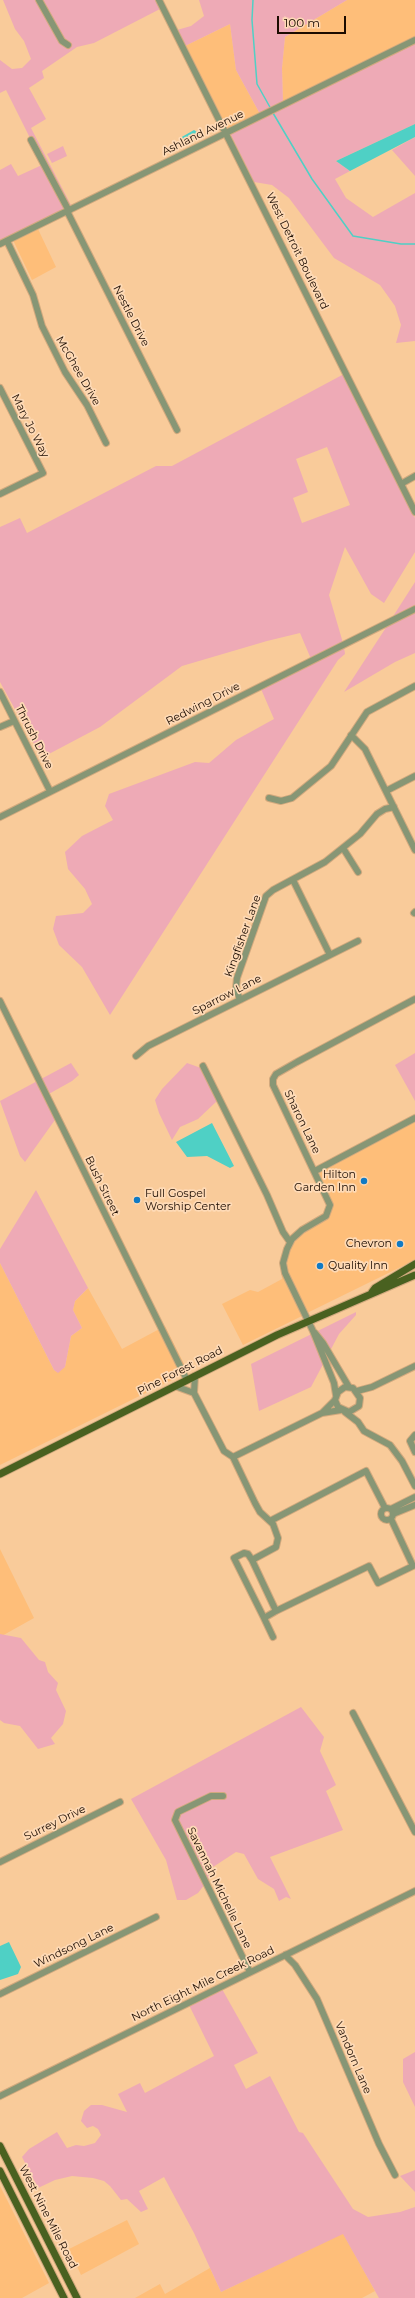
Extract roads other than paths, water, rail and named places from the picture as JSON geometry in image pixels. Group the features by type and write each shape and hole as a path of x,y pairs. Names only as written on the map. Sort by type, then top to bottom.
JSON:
{"main road":[{"name":"Pine Forest Road","path":"0,1474 174,1386 307,1321 372,1292 375,1288 415,1264"},
{"name":"Pine Forest Road","path":"372,1292 378,1293 415,1276"},
{"name":"West Nine Mile Road","path":"0,2146 76,2298"},
{"path":"0,2156 10,2175 20,2185"},
{"name":"West Nine Mile Road","path":"0,2171 64,2298"},
{"path":"32,2210 29,2229 38,2232 69,2292 76,2298"}],"street":[{"path":"39,0 62,41 68,45"},
{"name":"West Detroit Boulevard","path":"159,0 227,132 415,512"},
{"name":"Ashland Avenue","path":"0,244 415,40"},
{"name":"Nestle Drive","path":"31,140 177,430"},
{"name":"McGhee Drive","path":"7,241 33,295 42,326 65,372 87,405 106,443"},
{"name":"Mary Jo Way","path":"0,388 43,473 0,494"},
{"path":"401,484 415,476"},
{"name":"Redwing Drive","path":"0,816 415,609"},
{"path":"269,798 280,801 292,798 327,770 363,716 372,708 415,686"},
{"name":"Thrush Drive","path":"0,692 50,791"},
{"path":"0,727 14,720"},
{"path":"351,735 364,749 414,847"},
{"path":"386,791 415,776"},
{"name":"Kingfisher Lane","path":"240,1000 236,988 237,978 264,899 273,890 320,866 360,834 381,811 394,807"},
{"path":"343,848 358,872"},
{"path":"293,880 330,955"},
{"name":"Sparrow Lane","path":"136,1056 148,1046 358,941"},
{"name":"Sharon Lane","path":"290,1242 297,1234 323,1218 328,1212 329,1201 273,1085 274,1076 415,999"},
{"name":"Bush Street","path":"0,1001 187,1380"},
{"path":"203,1066 270,1201 283,1232 290,1242 284,1257 284,1268 307,1321 323,1343 349,1387 357,1391 360,1398 358,1422"},
{"path":"315,1171 415,1118"},
{"path":"313,1331 334,1383 336,1397 343,1411 358,1422 364,1431 390,1445 402,1461 415,1486"},
{"path":"357,1391 372,1387 415,1366"},
{"path":"195,1376 194,1393 224,1451 232,1457 255,1504 270,1520 274,1528 278,1544 276,1547 252,1560"},
{"path":"174,1386 194,1393"},
{"path":"322,1413 341,1389 349,1387"},
{"path":"360,1398 372,1387"},
{"path":"232,1457 322,1413 353,1411 359,1406"},
{"path":"415,1435 410,1441 415,1452"},
{"path":"264,1618 369,1566 378,1583 414,1566 390,1513 366,1471 270,1520"},
{"path":"390,1513 415,1497"},
{"path":"390,1513 415,1505"},
{"path":"273,1637 234,1558 244,1553 248,1554 276,1611"},
{"path":"353,1713 415,1832"},
{"name":"Savannah Michelle Lane","path":"223,1796 211,1796 178,1812 175,1820 250,1972"},
{"name":"Surrey Drive","path":"0,1862 120,1802"},
{"name":"North Eight Mile Creek Road","path":"0,2096 415,1891"},
{"name":"Windsong Lane","path":"0,1994 156,1917"},
{"name":"Vandorn Lane","path":"285,1955 295,1965 317,1999 379,2144 395,2175"}],"water":[{"path":"415,124 415,137 350,171 336,161"},
{"path":"194,130 200,134 200,136 182,144 180,138"},
{"path":"212,1123 234,1166 230,1168 207,1156 187,1157 176,1142"},
{"path":"9,1942 21,1967 18,1974 0,1980 0,1946"}],"waterway":[{"path":"253,0 252,20 257,84 271,109"},
{"path":"273,113 312,179 353,236 401,244 415,244"}],"place":[{"name":"Hilton Garden Inn","path":"364,1181"},
{"name":"Full Gospel Worship Center","path":"137,1200"},
{"name":"Chevron","path":"400,1244"},
{"name":"Quality Inn","path":"320,1266"}]}
